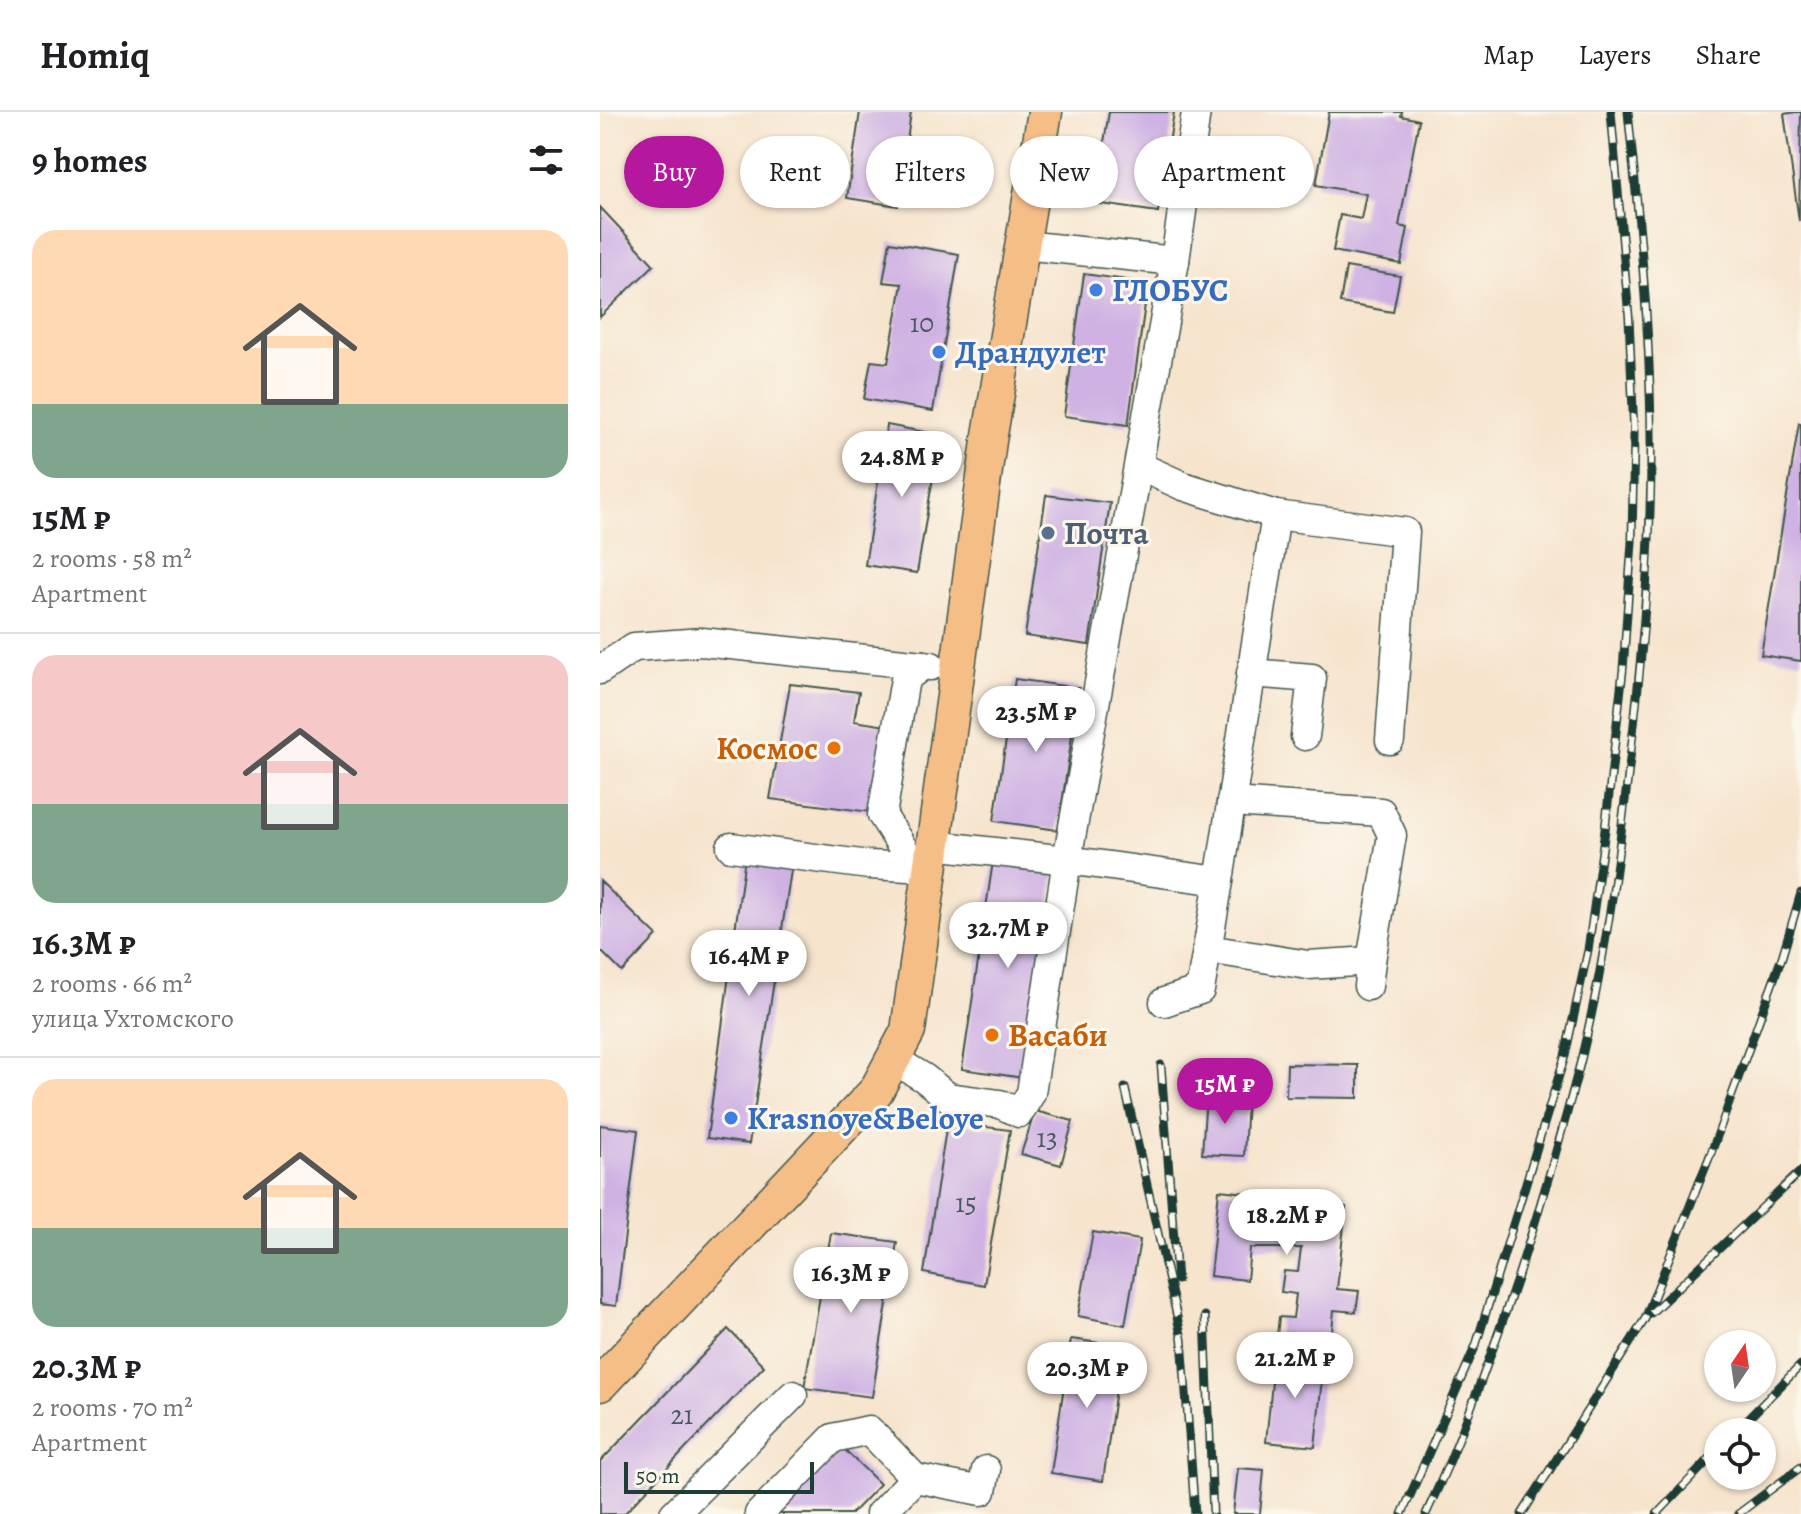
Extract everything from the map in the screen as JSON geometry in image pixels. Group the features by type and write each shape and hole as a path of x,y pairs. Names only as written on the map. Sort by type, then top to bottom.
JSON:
{"main road":[{"path":"603,1375 876,1091 908,1031 926,860 958,668 989,441 1045,112"}],"lane":[{"path":"893,1059 948,1097 1000,1104 1019,1113 1031,1093 1067,860 1175,261 1196,112"},
{"path":"1023,245 1175,261"},
{"path":"1139,466 1183,486 1276,515 1405,532 1390,740"},
{"path":"1164,1002 1200,990 1276,515"},
{"path":"600,670 634,647 702,642 958,668"},
{"path":"923,665 905,679 882,815 926,860"},
{"path":"1251,673 1313,666 1305,736"},
{"path":"1207,949 1370,974 1392,835 1381,812 1231,802"},
{"path":"731,847 869,865 926,860 1067,860 1219,881"},
{"path":"674,1514 793,1395"},
{"path":"759,1514 833,1438 869,1430 915,1478 982,1491 986,1470"},
{"path":"880,1514 915,1478"}],"building":[{"path":"860,112 911,112 908,136 866,136 866,201 850,198"},
{"path":"1109,112 1174,112 1170,136 1134,136 1134,208 1159,208 1158,212 1118,206 1118,136 1105,136"},
{"path":"1329,112 1402,112 1401,116 1419,120 1399,226 1408,228 1401,264 1333,251 1340,215 1361,219 1366,194 1316,185"},
{"path":"1801,112 1799,221 1784,114"},
{"path":"600,207 654,265 600,317"},
{"path":"890,242 959,254 933,411 864,399 871,361 888,363 902,284 883,282"},
{"path":"1346,267 1400,276 1393,312 1340,303"},
{"path":"1084,274 1148,283 1128,425 1064,416"},
{"path":"1801,423 1801,661 1761,655"},
{"path":"887,425 940,435 917,573 865,565"},
{"path":"1046,495 1110,503 1089,645 1025,636"},
{"path":"1015,679 1079,688 1058,830 994,821"},
{"name":"Космос","path":"790,684 859,692 854,721 893,727 878,813 770,799"},
{"path":"745,857 792,864 749,1144 707,1138"},
{"path":"993,861 1055,870 1024,1078 962,1069"},
{"path":"600,881 657,936 622,972 600,950"},
{"path":"1287,1064 1358,1065 1358,1098 1286,1097"},
{"path":"1206,1095 1247,1098 1244,1156 1202,1154"},
{"path":"1035,1111 1073,1121 1061,1165 1021,1154"},
{"path":"947,1122 1010,1130 984,1285 924,1273"},
{"path":"600,1125 638,1130 616,1306 600,1304"},
{"path":"1219,1190 1256,1194 1254,1206 1346,1207 1337,1289 1359,1291 1356,1312 1334,1310 1331,1342 1277,1336 1279,1317 1293,1318 1296,1294 1281,1292 1284,1271 1298,1272 1301,1248 1250,1248 1247,1280 1210,1276"},
{"path":"1093,1232 1140,1240 1125,1325 1078,1316"},
{"path":"831,1233 897,1242 872,1397 804,1388"},
{"path":"728,1329 764,1366 624,1514 600,1514 600,1462"},
{"path":"1071,1339 1122,1346 1103,1481 1051,1473"},
{"path":"1275,1353 1324,1358 1315,1447 1266,1442"},
{"path":"843,1448 880,1484 851,1514 778,1514"},
{"path":"1238,1468 1264,1470 1260,1514 1233,1514"}],"railway":[{"path":"1402,1514 1476,1345 1565,1056 1588,950 1623,670 1632,542 1634,434 1629,317 1611,112"},
{"path":"1426,1514 1486,1368 1550,1172 1589,1026 1615,874 1643,638 1651,476 1646,314 1628,112"},
{"path":"1522,1514 1645,1319 1711,1153 1782,957 1801,893"},
{"path":"1161,1065 1177,1280"},
{"path":"1125,1088 1182,1339 1195,1514"},
{"path":"1651,1313 1801,1171"},
{"path":"1205,1316 1213,1514"},
{"path":"1749,1418 1801,1365"},
{"path":"1657,1514 1704,1465"},
{"path":"1738,1514 1801,1467"}],"place":[{"name":"ГЛОБУС","path":"1096,290"},
{"name":"Драндулет","path":"939,352"},
{"name":"Почта","path":"1048,533"},
{"name":"Космос","path":"834,748"},
{"name":"Васаби","path":"992,1035"},
{"name":"Krasnoye&Beloye","path":"731,1118"}]}
